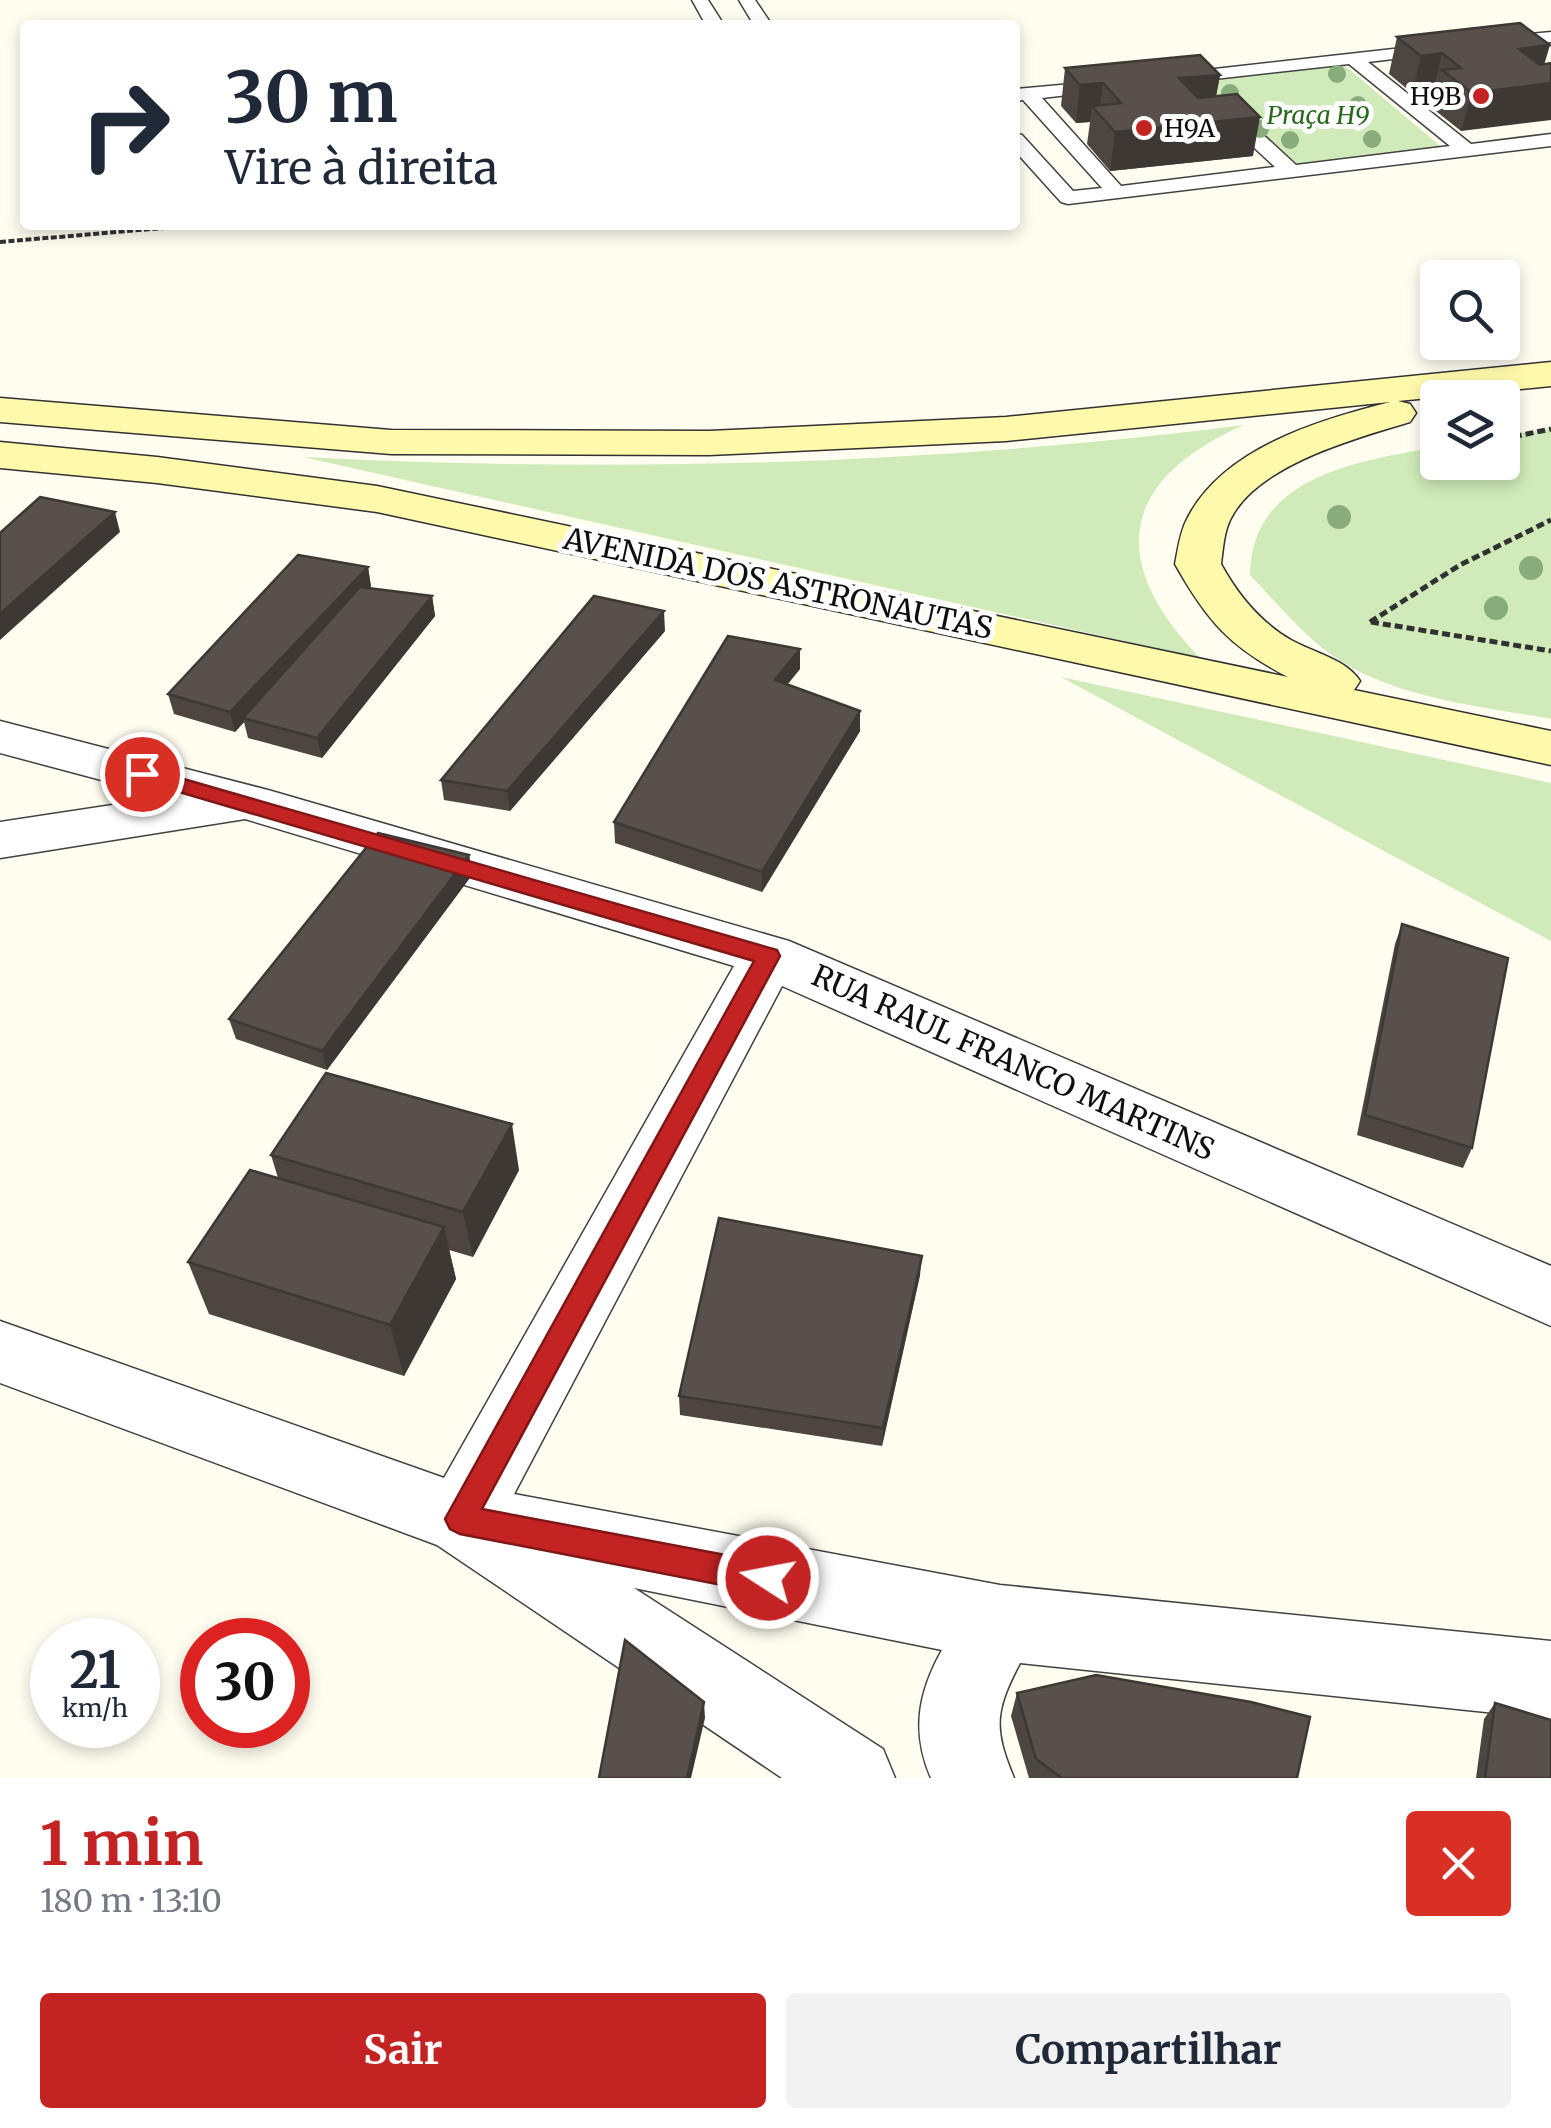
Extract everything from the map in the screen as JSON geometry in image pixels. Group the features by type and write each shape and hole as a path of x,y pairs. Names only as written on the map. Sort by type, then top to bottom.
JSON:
{"main road":[{"path":"1513,380 1551,374"},
{"path":"0,410 391,442 708,443 1006,429 1420,390"},
{"path":"1413,718 1271,649 1222,608 1198,564 1209,518 1240,481 1286,453 1420,406"},
{"name":"AVENIDA DOS ASTRONAUTAS","path":"0,455 157,470 377,499 1551,748"}],"street":[{"name":"RUA RAUL FRANCO MARTINS","path":"0,737 250,802 768,956 1551,1297"},
{"path":"0,840 250,802"},
{"path":"460,1519 768,956"},
{"path":"0,1352 460,1519 1000,1623 1551,1680"},
{"path":"460,1519 854,1778"},
{"path":"974,1778 958,1747 963,1691 1000,1623"}],"lane":[{"path":"1520,64 1480,44 1551,37"},
{"path":"1154,81 1451,47"},
{"path":"1354,59 1465,150"},
{"path":"1190,77 1290,170"},
{"path":"1021,94 1118,84"},
{"path":"1021,94 1116,192"},
{"path":"1020,145 1068,198 1551,140"}],"path":[{"path":"0,242 140,230"},
{"path":"1520,435 1551,429"},
{"path":"1551,520 1460,565 1370,622 1551,651"}],"green space":[{"name":"Praça H9","path":"1337,59 1451,155 1282,174 1186,74"},
{"path":"1244,425 1202,447 1171,471 1151,498 1140,526 1140,557 1150,589 1170,623 1200,658 303,457 539,464 774,462 1009,449"},
{"path":"1551,428 1551,719 1427,696 1367,675 1315,642 1250,575 1255,541 1269,515 1289,494 1315,479 1344,467 1420,450 1420,480 1520,480 1520,433"},
{"path":"1061,677 1551,783 1551,941"}],"building":[{"path":"1520,23 1550,45 1519,49 1540,65 1551,63 1551,83 1472,93 1442,70 1461,68 1442,53 1421,56 1397,37"},
{"path":"1200,55 1220,75 1179,78 1198,98 1237,94 1260,117 1115,132 1092,106 1121,103 1103,83 1080,85 1065,68"},
{"path":"40,497 115,512 0,614 0,533"},
{"path":"298,555 368,567 230,712 168,694"},
{"path":"360,587 432,596 317,738 243,718"},
{"path":"594,596 664,611 507,791 441,780"},
{"path":"728,636 800,649 775,680 860,711 762,872 614,822"},
{"path":"378,833 469,855 322,1051 229,1019"},
{"path":"1402,924 1508,958 1472,1148 1365,1115"},
{"path":"326,1073 512,1124 463,1212 271,1155"},
{"path":"250,1170 444,1227 390,1325 188,1262"},
{"path":"719,1218 922,1256 883,1428 679,1396"},
{"path":"625,1640 704,1702 687,1778 599,1778"},
{"path":"1096,1675 1251,1702 1310,1717 1297,1778 1062,1778 1036,1759 1017,1693"},
{"path":"1495,1703 1551,1720 1551,1778 1485,1778"}],"place":[{"name":"H9B","path":"1481,96"},
{"name":"H9A","path":"1144,128"}],"route":[{"path":"142,774 250,802 768,956 460,1519 768,1578"}]}
